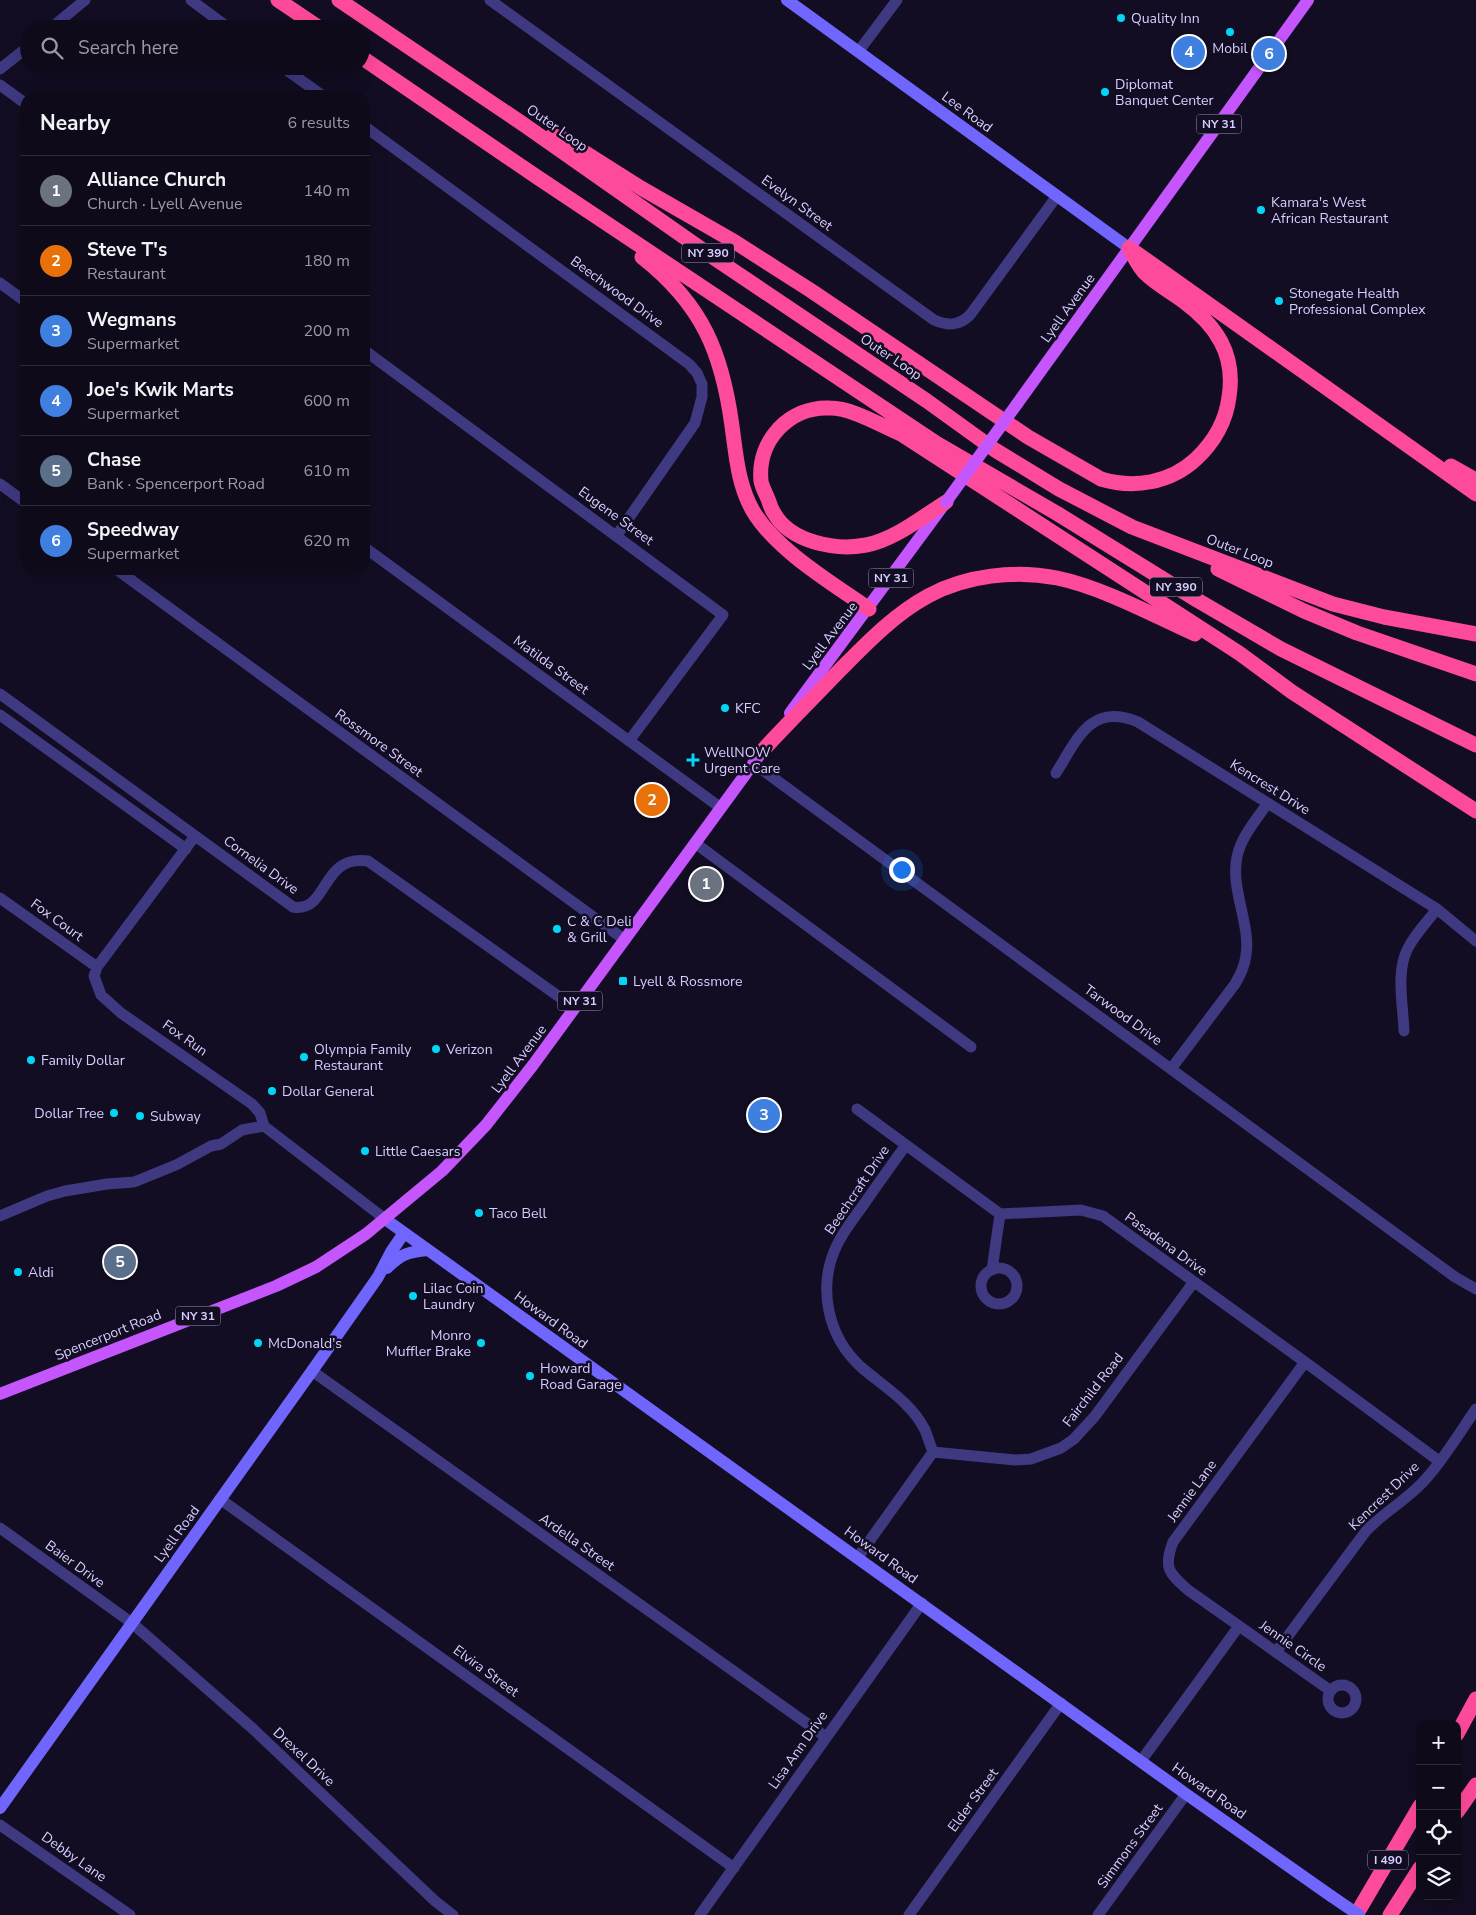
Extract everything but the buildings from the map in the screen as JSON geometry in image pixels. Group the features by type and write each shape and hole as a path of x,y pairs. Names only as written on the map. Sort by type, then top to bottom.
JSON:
{"highway":[{"path":"278,0 307,20"},
{"name":"Outer Loop","path":"339,0 369,20"},
{"name":"Outer Loop","path":"370,21 524,124 704,251 927,401 995,450 1059,489 1132,527 1333,604 1384,617 1442,628 1476,632"},
{"name":"NY 390","path":"370,62 537,177 936,443 1058,514 1188,595 1281,649 1476,745"},
{"path":"524,124 562,138 641,188 735,242 810,290 1028,437 1089,473 1112,482 1132,484 1158,480 1173,475 1186,468 1205,450 1218,433 1228,410 1231,383 1227,355 1218,334 1185,302 1144,273 1130,248"},
{"path":"537,177 655,268 692,309 709,336 722,370 743,490 753,510 763,525 790,551 869,608"},
{"path":"1130,248 1476,494"},
{"path":"946,502 890,538 866,546 831,546 816,543 799,536 774,514 761,482 763,459 770,437 786,422 807,410 831,407 853,413 901,434 1239,653 1292,692 1473,808"},
{"path":"886,409 901,434"},
{"path":"1391,433 1476,480"},
{"path":"1132,527 1304,611 1476,674"},
{"path":"764,749 874,636 905,611 927,597 968,581 1013,575 1058,578 1094,589 1239,653"},
{"path":"1461,1727 1476,1699"},
{"path":"1458,1810 1476,1785"},
{"name":"I 490","path":"1357,1915 1418,1810"},
{"name":"I 490","path":"1390,1915 1416,1874"}],"main road":[{"name":"Lee Road","path":"787,0 1130,248"},
{"name":"Lyell Avenue","path":"385,1219 442,1171 486,1125 518,1086 753,763 869,608 1308,0"},
{"name":"Howard Road","path":"385,1219 1357,1915"},
{"name":"Spencerport Road","path":"0,1394 284,1282 316,1267 385,1219"},
{"name":"Lyell Road","path":"0,1808 312,1371 378,1277 391,1252 404,1233"},
{"name":"Lyell Road","path":"378,1277 398,1257 410,1252 428,1250"}],"street":[{"path":"61,20 85,0"},
{"path":"191,0 218,20"},
{"name":"Evelyn Street","path":"490,0 934,320 944,324 957,324 964,321 970,315 1057,196"},
{"path":"858,52 897,0"},
{"path":"0,70 20,53"},
{"path":"294,75 314,90"},
{"path":"0,85 20,100"},
{"name":"Beechwood Drive","path":"370,130 681,358 697,373 702,384 702,397 695,423 617,535"},
{"path":"0,283 20,298"},
{"name":"Eugene Street","path":"370,354 723,615 629,741"},
{"path":"0,484 20,499"},
{"name":"Matilda Street","path":"370,552 720,808"},
{"name":"Rossmore Street","path":"124,575 625,940"},
{"name":"Cornelia Drive","path":"0,694 293,907 302,909 310,906 342,865 350,861 368,861 575,1008"},
{"name":"Kencrest Drive","path":"1056,773 1081,732 1092,723 1104,717 1113,716 1124,717 1138,722 1437,908 1476,941"},
{"path":"1,717 186,849"},
{"name":"Tarwood Drive","path":"753,763 1455,1277 1476,1289"},
{"path":"1171,1069 1235,984 1243,969 1247,954 1235,866 1242,842 1267,804"},
{"path":"97,967 195,836"},
{"path":"695,843 971,1046"},
{"name":"Fox Court","path":"0,898 97,967"},
{"path":"1404,1031 1400,982 1402,964 1408,948 1437,908"},
{"name":"Fox Run","path":"97,967 94,976 101,995 121,1013 252,1104 260,1113 264,1126 385,1219"},
{"path":"857,1110 1000,1214 992,1270"},
{"path":"0,1216 34,1201 65,1191 107,1184 134,1182 176,1165 211,1146 221,1144 242,1130 264,1126"},
{"name":"Beechcraft Drive","path":"906,1145 837,1245 827,1280 827,1298 831,1322 840,1342 858,1364 900,1398 915,1414 925,1430 933,1452"},
{"name":"Pasadena Drive","path":"1000,1214 1081,1210 1091,1211 1103,1216 1438,1461"},
{"name":"Fairchild Road","path":"933,1452 1015,1460 1031,1459 1061,1448 1074,1439 1095,1416 1193,1283"},
{"name":"Jennie Lane","path":"1239,1626 1175,1578 1168,1567 1167,1557 1173,1542 1305,1362"},
{"name":"Ardella Street","path":"312,1371 826,1737"},
{"name":"Kencrest Drive","path":"1276,1652 1366,1530 1424,1482 1476,1409"},
{"path":"858,1557 933,1452"},
{"name":"Elvira Street","path":"220,1499 734,1868"},
{"name":"Baier Drive","path":"0,1528 132,1623"},
{"name":"Lisa Ann Drive","path":"700,1915 922,1603"},
{"name":"Drexel Drive","path":"132,1623 252,1728 428,1894 453,1915"},
{"path":"1141,1761 1239,1626"},
{"name":"Jennie Circle","path":"1239,1626 1330,1691"},
{"name":"Elder Street","path":"909,1915 1061,1704"},
{"name":"Simmons Street","path":"1098,1915 1186,1794"},
{"name":"Debby Lane","path":"0,1824 130,1915"}],"place":[{"name":"Quality Inn","path":"1121,18"},
{"name":"Mobil","path":"1230,32"},
{"name":"Joe's Kwik Marts","path":"1189,52"},
{"name":"Speedway","path":"1269,54"},
{"name":"Diplomat Banquet Center","path":"1105,92"},
{"name":"Kamara's West African Restaurant","path":"1261,210"},
{"name":"Stonegate Health Professional Complex","path":"1279,301"},
{"name":"KFC","path":"725,708"},
{"name":"WellNOW Urgent Care","path":"693,760"},
{"name":"Steve T's","path":"652,800"},
{"name":"Alliance Church","path":"706,884"},
{"name":"C & C Deli & Grill","path":"557,929"},
{"name":"Lyell & Rossmore","path":"623,981"},
{"name":"Verizon","path":"436,1049"},
{"name":"Olympia Family Restaurant","path":"304,1057"},
{"name":"Family Dollar","path":"31,1060"},
{"name":"Dollar General","path":"272,1091"},
{"name":"Dollar Tree","path":"114,1113"},
{"name":"Wegmans","path":"764,1115"},
{"name":"Subway","path":"140,1116"},
{"name":"Little Caesars","path":"365,1151"},
{"name":"Taco Bell","path":"479,1213"},
{"name":"Chase","path":"120,1262"},
{"name":"Aldi","path":"18,1272"},
{"name":"Lilac Coin Laundry","path":"413,1296"},
{"name":"McDonald's","path":"258,1343"},
{"name":"Monro Muffler Brake","path":"481,1343"},
{"name":"Howard Road Garage","path":"530,1376"}]}
